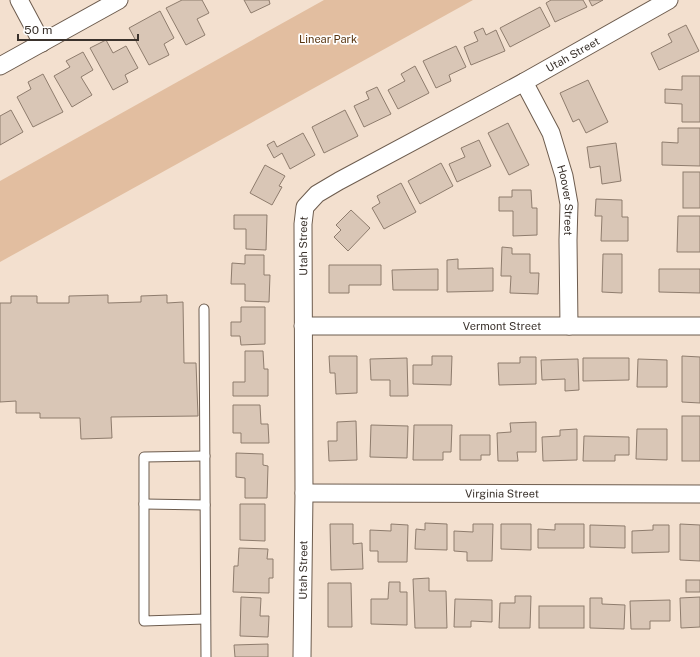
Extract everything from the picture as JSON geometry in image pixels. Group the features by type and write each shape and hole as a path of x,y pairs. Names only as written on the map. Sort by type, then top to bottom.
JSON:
{"street":[{"path":"19,0 42,43"},
{"path":"0,66 119,0"},
{"name":"Utah Street","path":"302,657 304,492 303,224 305,207 316,194 338,181 524,82 668,0"},
{"name":"Hoover Street","path":"524,82 551,132 564,176 569,204 569,326"},
{"name":"Vermont Street","path":"303,326 700,326"},
{"name":"Virginia Street","path":"304,492 700,494"}],"lane":[{"path":"204,308 206,657"},
{"path":"205,456 144,457 144,621 205,619"},
{"path":"144,504 205,505"}],"green space":[{"name":"Linear Park","path":"324,0 473,0 0,262 0,181"}],"building":[{"path":"182,0 202,0 209,13 197,19 205,35 186,45 166,8"},
{"path":"244,0 269,0 270,4 251,13"},
{"path":"551,0 583,0 587,7 555,22 546,3"},
{"path":"589,0 603,0 592,6"},
{"path":"540,7 550,26 510,47 500,28"},
{"path":"160,11 174,38 164,44 169,55 149,65 129,28"},
{"path":"686,25 699,51 659,70 651,53 672,42 668,34"},
{"path":"483,28 486,35 496,30 505,51 471,65 464,47 478,41 474,32"},
{"path":"106,40 113,53 126,46 138,68 125,75 128,82 113,90 90,48"},
{"path":"456,46 466,67 449,75 451,81 436,88 423,61"},
{"path":"83,52 93,70 81,77 92,95 72,107 54,76 70,67 66,61"},
{"path":"415,66 429,93 398,109 388,90 405,81 401,74"},
{"path":"43,74 63,112 33,127 17,97 31,89 28,82"},
{"path":"682,76 700,76 700,122 682,122 682,104 665,103 665,89 682,90"},
{"path":"588,80 608,122 586,133 579,119 573,122 560,93"},
{"path":"377,87 391,114 364,127 354,106 369,99 366,92"},
{"path":"11,110 23,132 0,145 0,116"},
{"path":"345,110 358,136 324,153 312,127"},
{"path":"508,123 529,165 509,175 488,133"},
{"path":"678,128 700,128 700,166 662,165 662,142 678,143"},
{"path":"303,133 315,155 290,169 282,153 274,158 267,145 274,141 277,147"},
{"path":"479,140 491,166 457,182 449,164 465,157 461,148"},
{"path":"616,143 621,181 602,184 600,166 590,168 587,147"},
{"path":"441,163 453,186 420,204 408,181"},
{"path":"265,165 285,176 279,186 282,187 272,205 250,193"},
{"path":"683,172 700,172 700,208 683,208"},
{"path":"401,183 416,212 384,229 372,208 380,203 377,196"},
{"path":"512,190 531,190 532,208 537,208 537,235 513,236 513,211 499,211 499,197 512,197"},
{"path":"596,199 622,200 622,217 628,217 628,241 601,241 602,216 595,216"},
{"path":"351,210 370,228 348,251 334,237 341,230 336,225"},
{"path":"234,215 267,215 266,250 246,249 246,229 234,229"},
{"path":"678,216 700,216 700,252 677,252"},
{"path":"502,247 512,248 512,254 530,254 530,273 539,273 538,294 510,293 511,276 501,276"},
{"path":"603,254 622,254 622,293 602,292"},
{"path":"245,255 264,255 264,275 270,275 269,302 245,301 245,284 231,284 232,263 245,264"},
{"path":"458,259 458,269 493,268 493,291 447,292 447,260"},
{"path":"329,265 381,265 381,285 349,285 349,293 329,293"},
{"path":"438,269 438,290 393,290 392,270"},
{"path":"659,269 700,269 700,293 659,292"},
{"path":"108,295 108,303 141,302 141,296 167,295 167,303 183,302 184,363 196,363 198,416 111,417 112,438 81,439 80,418 40,418 40,413 16,413 16,401 0,402 0,303 11,303 11,296 37,296 37,303 69,303 69,296"},
{"path":"241,307 265,307 265,344 241,345 240,336 231,336 231,322 241,322"},
{"path":"245,351 263,351 264,369 268,369 268,396 233,396 233,382 245,382"},
{"path":"329,356 357,356 357,393 336,394 335,373 330,373"},
{"path":"432,356 452,356 451,385 413,384 413,365 432,365"},
{"path":"682,356 700,357 700,403 682,402"},
{"path":"520,357 536,357 536,384 499,385 498,363 520,363"},
{"path":"407,358 408,396 390,396 390,380 371,380 370,359"},
{"path":"583,358 629,358 629,380 583,381"},
{"path":"578,359 579,390 565,391 565,379 542,380 541,360"},
{"path":"638,359 667,360 667,387 637,387"},
{"path":"233,405 260,405 261,424 268,424 269,443 241,443 241,433 233,433"},
{"path":"682,416 700,416 700,461 682,461"},
{"path":"356,421 357,460 329,461 328,441 337,441 337,422"},
{"path":"536,422 536,452 517,452 518,461 498,461 497,433 511,432 510,423"},
{"path":"371,425 408,426 407,458 370,457"},
{"path":"414,425 452,425 451,452 443,452 443,460 413,460"},
{"path":"577,429 577,460 543,461 542,437 560,436 560,430"},
{"path":"637,429 667,429 667,460 636,459"},
{"path":"460,435 490,435 490,455 481,455 481,460 460,460"},
{"path":"584,436 629,437 629,455 615,455 615,461 583,461"},
{"path":"236,453 263,454 263,465 268,466 267,498 245,498 245,478 236,477"},
{"path":"240,504 265,504 265,541 240,540"},
{"path":"425,523 447,524 447,550 415,549 416,529 425,530"},
{"path":"330,524 353,524 353,544 362,543 363,569 331,570"},
{"path":"391,524 408,525 407,562 378,562 378,551 370,551 370,530 391,531"},
{"path":"473,524 493,524 492,561 467,561 467,552 454,551 454,531 473,532"},
{"path":"501,524 531,524 531,550 501,549"},
{"path":"555,524 584,524 584,548 538,548 538,529 555,530"},
{"path":"680,524 700,525 700,561 680,560"},
{"path":"590,525 625,526 625,548 590,547"},
{"path":"653,525 669,525 669,552 632,553 632,531 653,530"},
{"path":"239,548 268,549 267,559 273,559 273,578 269,578 269,593 233,592 234,566 238,566"},
{"path":"429,578 429,591 446,591 447,628 415,628 413,579"},
{"path":"686,580 700,580 700,592 686,592"},
{"path":"389,582 400,582 400,592 407,592 407,625 371,624 371,599 388,599"},
{"path":"328,583 351,583 352,627 328,627"},
{"path":"515,596 531,596 530,628 499,628 500,603 515,603"},
{"path":"241,597 261,598 260,616 269,616 268,637 240,636"},
{"path":"700,597 700,627 681,628 680,598"},
{"path":"590,598 602,598 602,604 625,605 624,629 590,628"},
{"path":"455,599 492,600 492,622 471,621 471,627 454,627"},
{"path":"670,600 670,621 650,621 650,629 631,629 630,601"},
{"path":"539,606 584,606 584,628 539,628"},
{"path":"268,644 268,657 235,657 234,645"}]}
